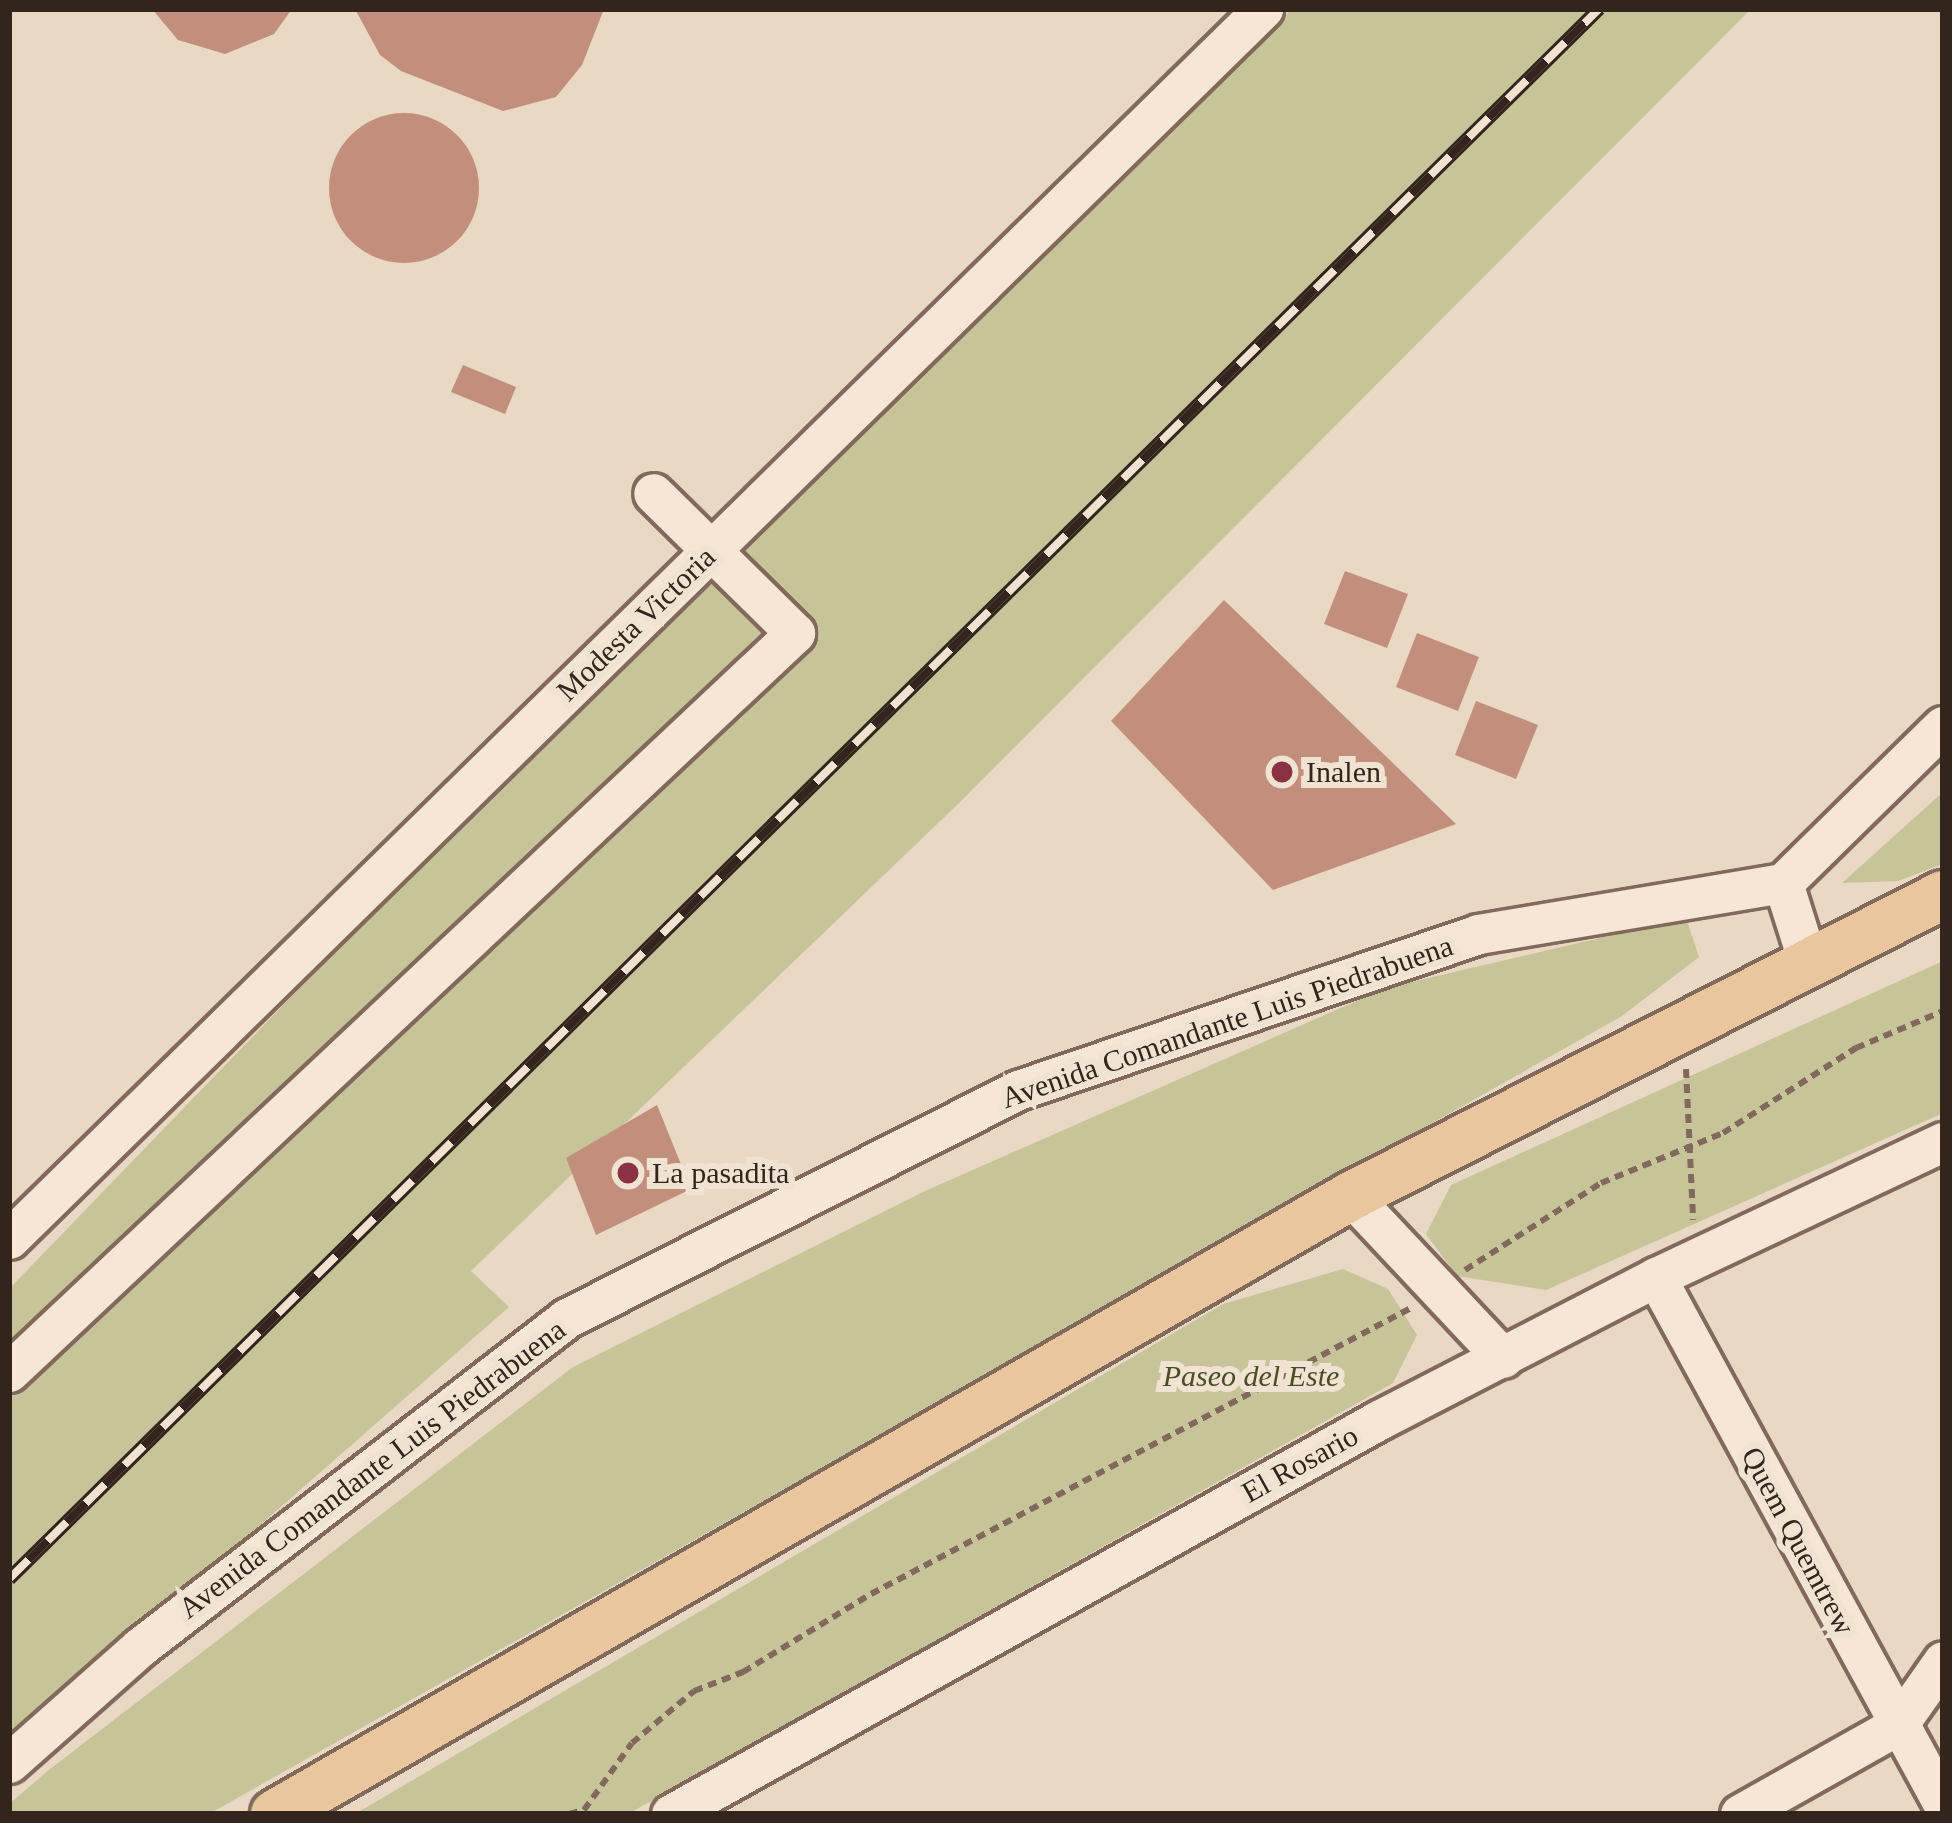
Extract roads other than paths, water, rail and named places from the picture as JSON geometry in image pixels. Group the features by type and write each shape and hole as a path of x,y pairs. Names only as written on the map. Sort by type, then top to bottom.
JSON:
{"main road":[{"path":"275,1814 1351,1196 1807,959 1943,895"}],"street":[{"name":"Modesta Victoria","path":"15,1222 1263,9"},
{"path":"9,1372 796,633 653,493"},
{"path":"1807,959 1783,883 1943,726"},
{"path":"1885,785 1943,767"},
{"name":"Avenida Comandante Luis Piedrabuena","path":"9,1762 140,1647 567,1318 1018,1090 1478,934 1783,883"},
{"name":"El Rosario","path":"671,1814 1656,1277 1943,1142"},
{"path":"1351,1196 1503,1358"},
{"name":"Quem Quemtrew","path":"1656,1277 1943,1804"},
{"path":"1740,1814 1898,1725 1943,1661"}],"railway":[{"path":"9,1579 1599,9"}],"place":[{"name":"Inalen","path":"1282,772"},
{"name":"La pasadita","path":"628,1173"}],"park label":[{"name":"Paseo del Este","path":"1251,1376"}]}
